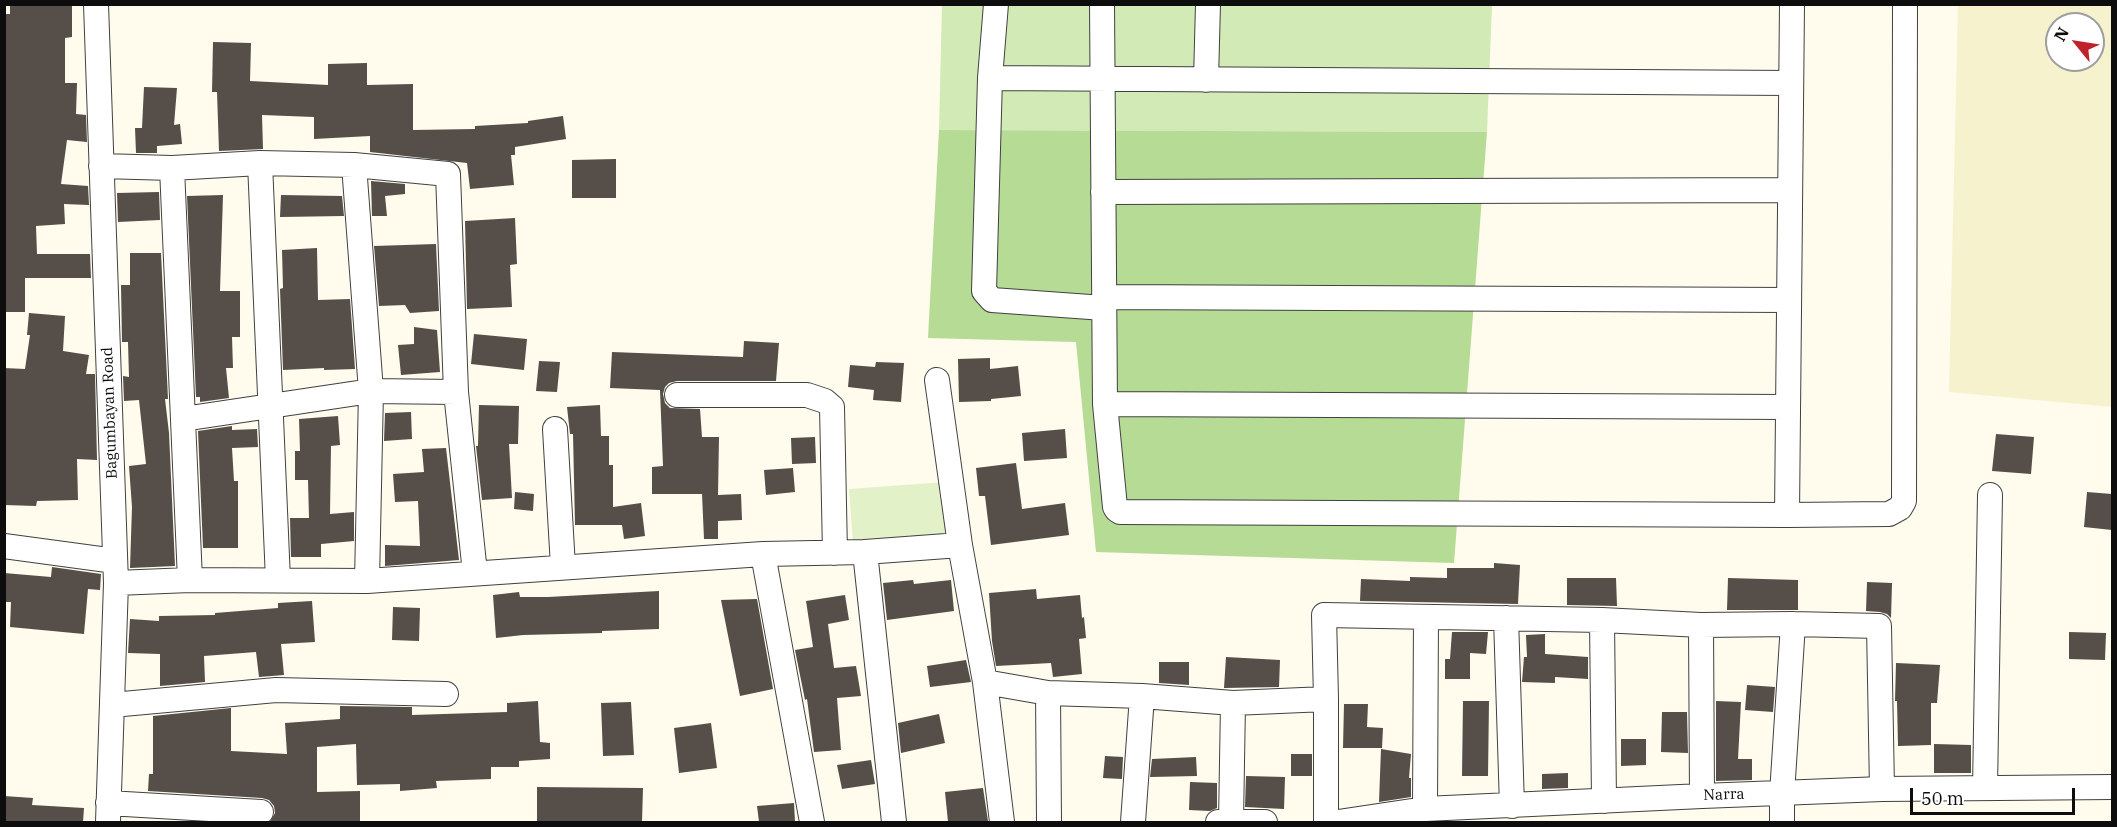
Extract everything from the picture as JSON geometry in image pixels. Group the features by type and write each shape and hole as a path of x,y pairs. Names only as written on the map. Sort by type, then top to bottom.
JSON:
{"street":[{"name":"Bagumbayan Road","path":"96,4 115,572 108,813"},
{"path":"996,4 990,78 984,291 992,300 1104,303 1789,300"},
{"path":"1102,4 1105,404 1115,507 1120,512 1787,515 1889,514 1900,508 1904,501 1905,4"},
{"path":"1206,80 1208,4"},
{"path":"1787,515 1792,4"},
{"path":"990,78 1791,83"},
{"path":"101,166 172,168 261,163 354,165 448,174 456,392 475,573"},
{"path":"261,163 278,580"},
{"path":"354,165 371,391 367,581"},
{"path":"172,168 190,580"},
{"path":"1103,192 1790,190"},
{"path":"937,380 960,545 985,682 1002,822"},
{"path":"183,419 371,391 456,392"},
{"path":"677,395 807,395 825,401 832,407 835,553"},
{"path":"1105,404 1788,407"},
{"path":"555,429 562,567"},
{"path":"1985,788 1990,495"},
{"path":"4,546 115,572 190,580 367,581 763,554 865,552 960,545"},
{"path":"865,552 894,822"},
{"path":"763,554 812,822"},
{"path":"1326,822 1324,615 1602,620 1701,625 1879,626 1882,789"},
{"path":"1425,809 1426,617"},
{"path":"1506,618 1512,806"},
{"path":"1602,620 1604,801"},
{"path":"1782,822 1793,624"},
{"path":"1701,625 1702,796"},
{"path":"985,682 1048,693 1142,696 1233,703 1326,699"},
{"path":"112,705 276,690 446,694"},
{"path":"1048,693 1049,822"},
{"path":"1133,822 1142,696"},
{"path":"1233,703 1225,822 1265,822"},
{"name":"Narra","path":"1338,822 1386,819 1425,809 1702,796 1882,789 2112,786"},
{"path":"108,813 261,812"}],"shaded area":[{"path":"1958,5 2112,5 2112,407 1949,392"}],"green space":[{"path":"942,5 1492,5 1487,132 939,130"},
{"path":"939,130 1487,132 1454,563 1096,552 1076,342 928,338"},
{"path":"945,482 949,535 853,542 849,489"}],"building":[{"path":"10,4 72,4 72,37 65,38 65,83 77,83 76,114 86,115 87,142 67,140 61,184 88,186 89,205 64,204 65,224 36,226 37,254 90,254 91,278 25,278 25,312 4,312 4,14 10,14"},
{"path":"213,42 251,43 250,81 328,85 328,64 367,63 367,85 413,84 413,130 475,129 475,126 528,123 528,121 563,116 566,139 515,147 515,155 511,155 514,185 470,189 467,163 370,152 370,136 314,139 314,117 262,115 263,149 219,151 217,92 212,92"},
{"path":"144,87 177,88 174,125 180,124 182,144 157,146 157,153 136,153 135,128 142,128"},
{"path":"616,159 616,198 572,198 572,160"},
{"path":"371,181 405,184 405,194 385,196 387,216 372,216"},
{"path":"159,192 160,220 118,222 117,193"},
{"path":"223,195 220,291 240,291 240,337 232,337 233,368 226,368 229,398 200,402 200,397 196,397 187,196"},
{"path":"281,195 342,196 344,216 280,217"},
{"path":"515,218 517,264 510,265 512,307 467,309 465,221"},
{"path":"436,244 439,311 410,313 405,305 379,306 374,246"},
{"path":"317,248 318,300 350,299 355,369 283,370 280,289 283,288 282,250"},
{"path":"130,253 161,253 168,399 165,399 169,433 175,566 130,568 132,507 129,466 146,464 139,400 124,401 123,376 129,377 128,342 122,342 121,285 130,285"},
{"path":"29,313 65,316 63,351 89,355 86,374 95,374 97,460 77,459 78,500 37,501 36,506 4,505 4,368 25,369 30,335 27,335"},
{"path":"414,327 437,330 440,372 401,375 398,345 414,344"},
{"path":"474,334 527,339 524,370 471,364"},
{"path":"744,341 779,343 776,381 677,381 669,383 663,394 665,403 670,408 700,409 702,437 719,437 718,495 741,494 742,520 718,521 718,539 704,539 702,494 652,494 652,467 663,466 660,390 610,388 612,352 743,357"},
{"path":"990,358 990,369 1018,366 1021,396 991,399 991,401 959,402 958,359"},
{"path":"539,361 560,362 557,392 536,391"},
{"path":"876,362 904,363 901,402 873,400 874,390 848,387 850,365 875,367"},
{"path":"479,405 519,406 518,444 509,444 512,498 482,500 476,446 478,446"},
{"path":"600,405 601,436 609,436 609,465 613,465 613,507 641,503 645,536 624,539 622,525 575,525 573,434 570,434 567,407"},
{"path":"411,412 412,439 384,441 385,413"},
{"path":"338,416 340,445 331,446 330,514 354,512 354,541 321,544 321,557 291,557 290,518 309,518 308,480 295,480 295,451 300,451 299,419"},
{"path":"232,426 232,430 257,429 258,447 232,448 234,481 238,481 238,548 203,548 198,431"},
{"path":"1065,429 1067,458 1024,461 1022,433"},
{"path":"1996,434 2034,437 2031,474 1992,471"},
{"path":"815,437 816,463 792,464 791,438"},
{"path":"446,448 459,560 385,566 385,545 420,546 418,501 395,502 393,474 424,472 422,449"},
{"path":"1016,463 1022,509 1065,503 1069,535 991,545 985,496 979,496 976,468"},
{"path":"793,468 795,492 766,495 764,470"},
{"path":"515,492 534,494 533,511 514,509"},
{"path":"2087,492 2112,494 2112,530 2084,527"},
{"path":"1494,563 1520,565 1518,604 1360,601 1361,579 1410,581 1410,577 1447,578 1447,568 1494,568"},
{"path":"52,567 101,574 100,590 88,589 84,634 10,627 11,602 4,602 4,573 51,577"},
{"path":"1567,578 1616,578 1617,606 1567,605"},
{"path":"1728,578 1798,580 1798,610 1727,610"},
{"path":"913,580 914,584 951,580 954,611 887,620 883,583"},
{"path":"1867,582 1892,583 1891,618 1880,612 1866,611"},
{"path":"1036,589 1037,599 1080,595 1086,638 1079,639 1082,674 1053,677 1051,663 996,666 989,593"},
{"path":"659,591 659,629 496,638 493,595 519,592 520,597 548,597"},
{"path":"845,595 849,620 828,624 834,668 856,666 861,696 837,698 841,750 814,752 807,699 805,700 795,650 813,647 806,601"},
{"path":"757,599 773,689 740,696 721,600"},
{"path":"312,601 315,642 281,644 284,675 259,677 256,652 204,656 205,682 160,686 160,654 128,653 130,619 159,621 159,616 215,615 215,613 278,608 278,603"},
{"path":"393,607 420,608 419,641 392,640"},
{"path":"1452,632 1488,632 1486,654 1470,653 1470,679 1445,679 1445,659 1450,659"},
{"path":"2069,632 2106,633 2105,660 2069,659"},
{"path":"1545,634 1545,654 1588,657 1588,679 1555,677 1555,683 1522,682 1524,657 1527,657 1526,635"},
{"path":"1226,657 1280,660 1279,687 1224,688"},
{"path":"966,660 971,682 930,687 927,666"},
{"path":"1159,662 1189,662 1189,685 1159,683"},
{"path":"1896,663 1940,665 1937,703 1931,703 1931,745 1898,746 1897,701 1895,701"},
{"path":"1747,685 1775,687 1773,712 1745,710"},
{"path":"538,701 540,742 550,743 550,759 519,761 519,767 491,767 491,779 436,781 437,788 400,791 400,784 357,785 356,744 317,747 317,792 360,791 360,822 270,822 275,813 274,806 269,800 262,798 148,791 149,774 153,774 153,716 231,708 231,751 287,754 285,723 340,719 340,706 412,707 412,715 507,712 507,703"},
{"path":"1463,701 1489,701 1488,776 1462,776"},
{"path":"1716,701 1741,702 1738,759 1752,759 1752,780 1716,781"},
{"path":"631,702 634,755 603,756 601,703"},
{"path":"1344,704 1368,704 1367,727 1383,728 1382,748 1343,748"},
{"path":"1662,712 1687,712 1688,753 1661,752"},
{"path":"939,714 945,743 901,753 898,723"},
{"path":"711,723 717,768 679,773 674,728"},
{"path":"1621,739 1646,739 1646,765 1621,766"},
{"path":"1934,744 1971,745 1971,773 1934,773"},
{"path":"1381,749 1411,754 1409,778 1411,778 1411,797 1379,802"},
{"path":"1291,754 1312,754 1312,776 1291,776"},
{"path":"1105,756 1123,757 1122,779 1103,778"},
{"path":"1196,757 1197,776 1150,777 1152,759"},
{"path":"871,760 875,784 842,789 837,765"},
{"path":"1568,773 1568,788 1542,789 1542,774"},
{"path":"1246,776 1285,777 1284,809 1245,807"},
{"path":"1190,782 1217,783 1217,808 1210,811 1189,810"},
{"path":"537,787 643,788 642,822 537,822"},
{"path":"983,788 988,821 948,822 945,792"},
{"path":"4,796 33,798 32,805 84,808 83,822 4,822"},
{"path":"794,803 795,822 759,822 757,806"}]}
